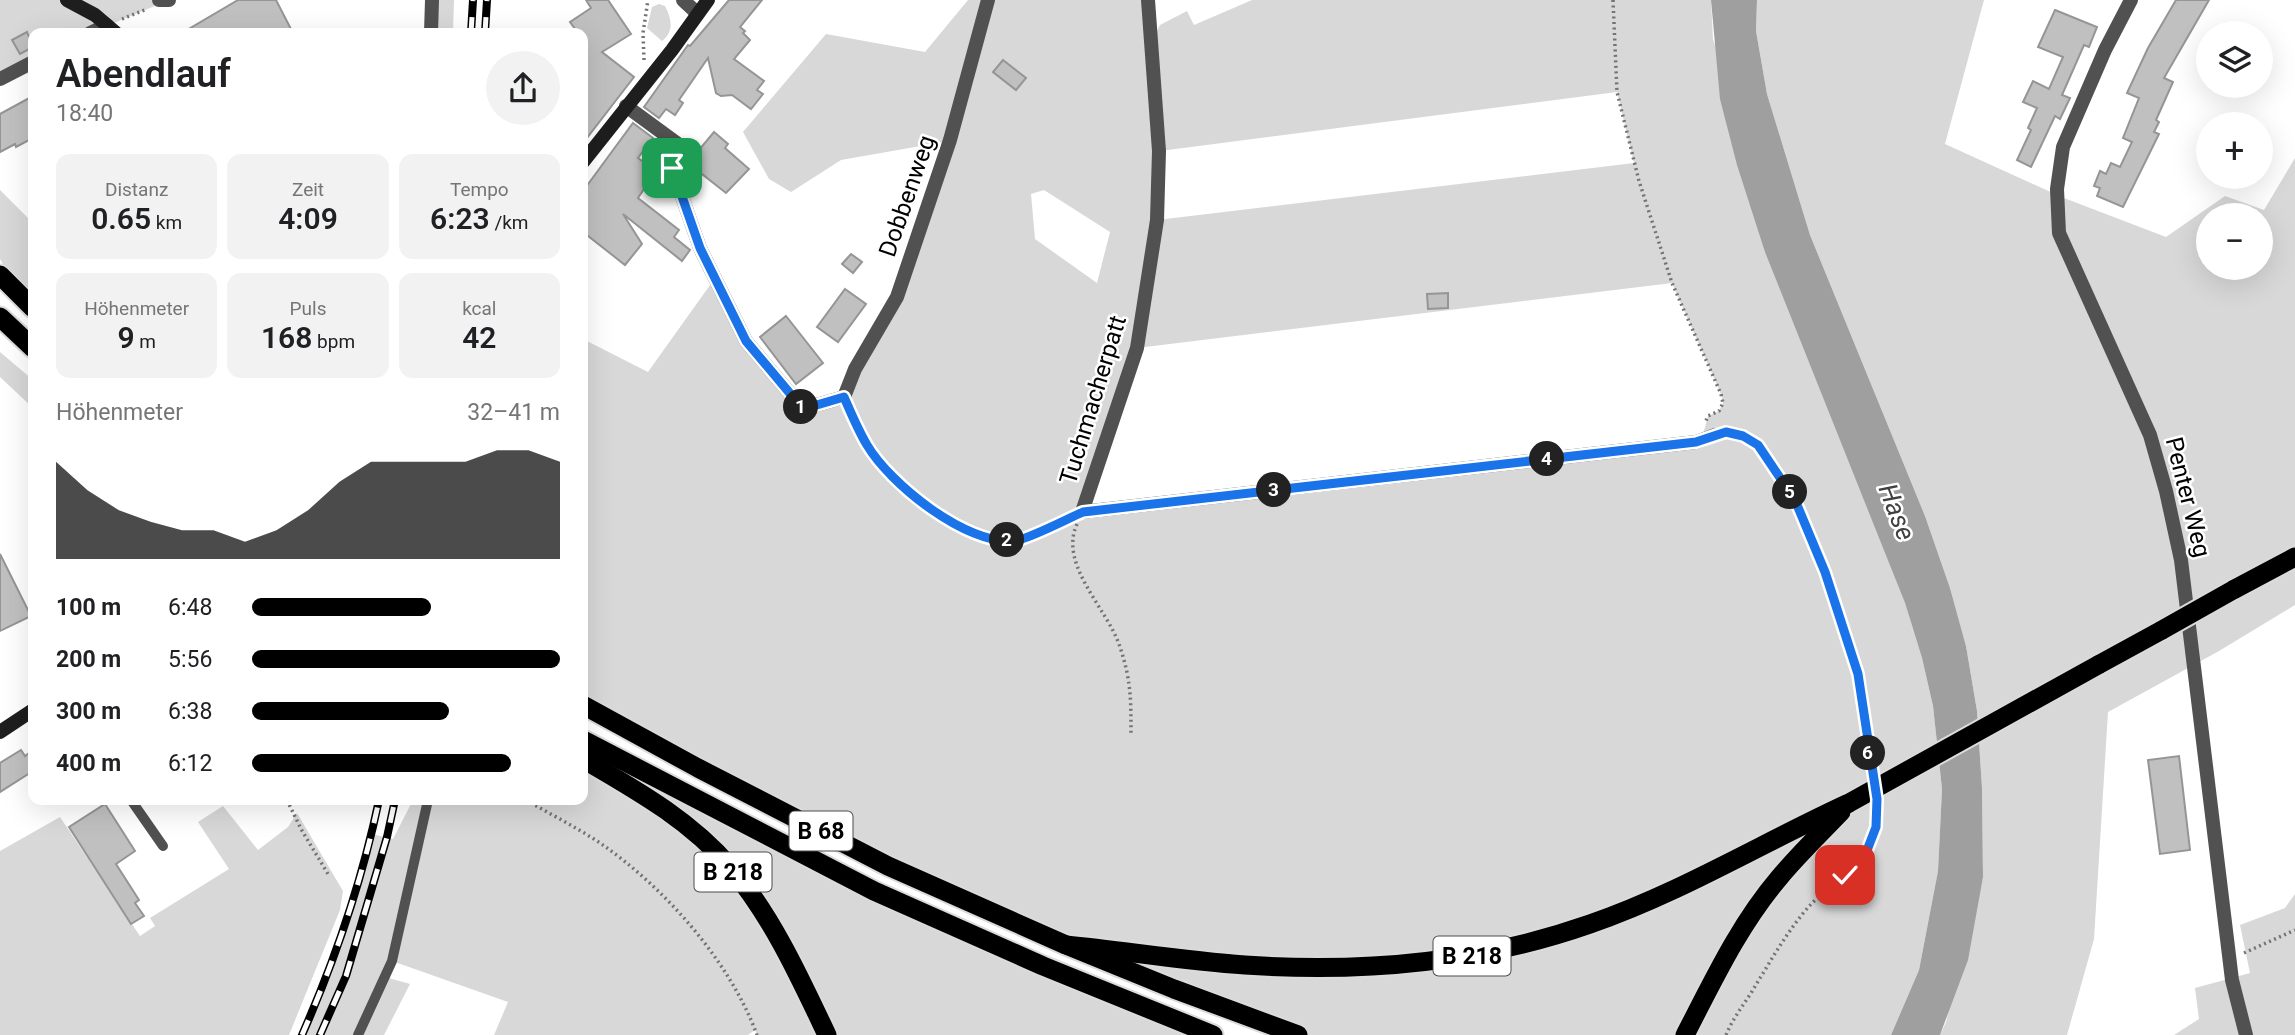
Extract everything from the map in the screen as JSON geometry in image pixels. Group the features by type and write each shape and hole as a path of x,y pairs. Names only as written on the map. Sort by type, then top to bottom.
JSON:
{"highway":[{"path":"0,259 27,301"},
{"path":"0,275 27,301"},
{"path":"0,317 28,343"},
{"path":"0,335 28,346"},
{"name":"B 218","path":"1066,945 1243,965 1301,968 1390,965 1467,957 1532,943 1653,900 1849,803 2295,557"},
{"name":"B 68","path":"588,708 888,866 1066,945 1298,1035"},
{"name":"B 68","path":"588,743 874,891 1043,966 1213,1035"},
{"name":"B 218","path":"588,763 670,812 730,867 782,946 827,1035"},
{"name":"B 218","path":"1685,1035 1724,960 1751,916 1778,879 1849,803"}],"main road":[{"path":"67,0 79,5 110,28"},
{"path":"588,155 708,0"},
{"path":"0,732 28,713"}],"street":[{"path":"431,28 432,0"},
{"path":"683,0 697,13"},
{"name":"Dobbenweg","path":"844,397 855,369 897,297 950,140 988,0"},
{"name":"Tuchmacherpatt","path":"1148,0 1159,151 1155,234 1137,348 1083,512 1696,442 1715,435"},
{"name":"Penter Weg","path":"2131,0 2105,50 2063,147 2057,189 2059,233 2150,435 2166,491 2182,560 2232,980 2246,1035"},
{"path":"0,79 28,65"},
{"path":"626,106 686,150 672,168 700,248 746,341 803,409 844,397"}],"lane":[{"path":"134,805 163,846"},
{"path":"358,1035 392,961 427,805"}],"path":[{"path":"640,89 645,65 643,33 648,0"},
{"path":"1614,0 1617,92 1655,232 1672,283 1723,403 1719,411 1708,416 1704,431 1715,435 1726,432 1743,436 1758,445 1795,500 1825,572 1858,674 1872,776"},
{"path":"113,28 164,1"},
{"path":"844,397 867,447 898,482 943,519 973,534 983,538 1015,541 1083,512"},
{"path":"1083,512 1072,536 1074,559 1120,646 1132,691 1131,733"},
{"path":"289,805 328,874"},
{"path":"534,805 599,843 645,878 677,911 705,945 741,998 757,1035"},
{"path":"1726,1035 1777,950 1803,913 1866,853 1876,827 1876,808"},
{"path":"2229,959 2295,930"}],"shaded area":[{"path":"0,0 169,0 102,28 28,28 28,65 0,79"},
{"path":"432,0 454,0 453,28 431,28"},
{"path":"968,0 1148,0 1156,33 1160,25 1187,11 1194,25 1252,0 1711,0 1713,39 1814,370 1905,603 1933,706 1942,789 1938,871 1919,970 1891,1035 1298,1035 1066,945 588,707 588,342 648,372 715,278 746,341 803,409 844,397 897,297 949,141 841,160 791,192 769,179 743,132 826,34 925,52","holes":["1617,92 1634,163 1157,220 1160,151","1044,190 1110,232 1097,283 1035,239 1031,194","1672,283 1723,403 1719,411 1708,416 1704,431 1696,442 1083,512 1137,348"]},
{"path":"1757,0 1984,0 1945,144 2064,198 2166,237 2196,216 2196,280 2273,280 2273,203 2268,203 2295,158 2295,605 2219,651 2108,712 2094,939 2067,1035 1940,1035 1946,1022 1983,877 1982,788 1977,711 1966,646 1950,588 1925,516 1810,235 1767,94 1756,31"},
{"path":"659,4 665,6 671,24 669,33 662,41 647,28 652,7"},
{"path":"0,190 28,218 28,303 20,295 0,259"},
{"path":"2225,196 2244,203 2215,203"},
{"path":"0,352 28,376 28,403 0,377"},
{"path":"588,743 683,793 1213,1035 757,1035 755,1030 748,1035 494,1035 508,1002 392,961 385,977 410,984 384,1035 302,1035 330,972 372,834 393,839 410,805 588,805"},
{"path":"223,806 258,850 288,827 297,813 343,891 340,910 289,1035 0,1035 0,851 60,817 140,936 155,926 150,918 229,869 198,822"},
{"path":"2295,894 2295,1035 2174,1035 2199,1019 2195,988 2250,973 2240,925 2285,908"}],"water":[{"name":"Hase","path":"1711,0 1757,0 1756,31 1767,94 1810,235 1925,516 1950,588 1966,646 1977,711 1982,788 1983,877 1968,960 1940,1035 1891,1035 1919,970 1938,871 1942,789 1933,706 1905,603 1765,252 1737,165 1720,99"}],"building":[{"path":"238,0 276,0 290,28 190,28"},
{"path":"586,0 608,0 631,34 602,52 634,77 588,137 588,28 574,28 570,22 591,8"},
{"path":"729,0 762,0 740,27 750,40 734,59 764,81 757,90 763,94 751,109 732,95 721,96 716,93 708,58 679,100 683,103 675,115 666,109 659,118 644,107 688,45 690,46"},
{"path":"2176,0 2209,0 2164,78 2173,82 2156,120 2159,122 2154,132 2159,134 2123,207 2097,196 2100,188 2094,186 2100,171 2106,174 2111,163 2120,167 2132,142 2123,138 2139,98 2127,93 2148,48"},
{"path":"2055,10 2097,27 2089,47 2084,45 2062,95 2070,98 2060,119 2055,116 2031,167 2017,160 2031,130 2028,128 2037,108 2023,102 2033,81 2049,89 2063,57 2038,47"},
{"path":"27,32 28,50 20,54 12,40"},
{"path":"1003,60 1026,78 1016,90 993,72"},
{"path":"28,99 28,141 0,152 0,114"},
{"path":"633,123 653,138 638,158 656,171 638,198 679,230 674,237 690,250 682,261 623,214 642,244 625,265 588,236 588,184"},
{"path":"714,132 728,144 725,148 749,169 726,193 688,163"},
{"path":"851,254 862,262 853,273 842,264"},
{"path":"845,289 866,304 838,342 817,327"},
{"path":"1448,293 1448,308 1428,309 1427,294"},
{"path":"786,316 823,363 796,384 760,337"},
{"path":"0,554 28,610 28,617 0,631"},
{"path":"21,750 25,756 28,754 28,774 0,792 0,763"},
{"path":"2179,756 2190,850 2160,854 2148,760"},
{"path":"106,805 135,851 116,864 139,900 135,903 144,916 131,924 69,827"}],"railway":[{"path":"471,28 473,0"},
{"path":"485,28 487,0"},
{"path":"302,1035 346,920 378,805"},
{"path":"320,1035 346,976 394,805"}],"route":[{"path":"672,168 700,248 746,341 803,409 844,397 867,447 898,482 943,519 983,538 1015,541 1083,512 1696,442 1726,432 1743,436 1758,445 1795,500 1825,572 1858,674 1877,799 1876,827 1866,853 1845,875"}]}
